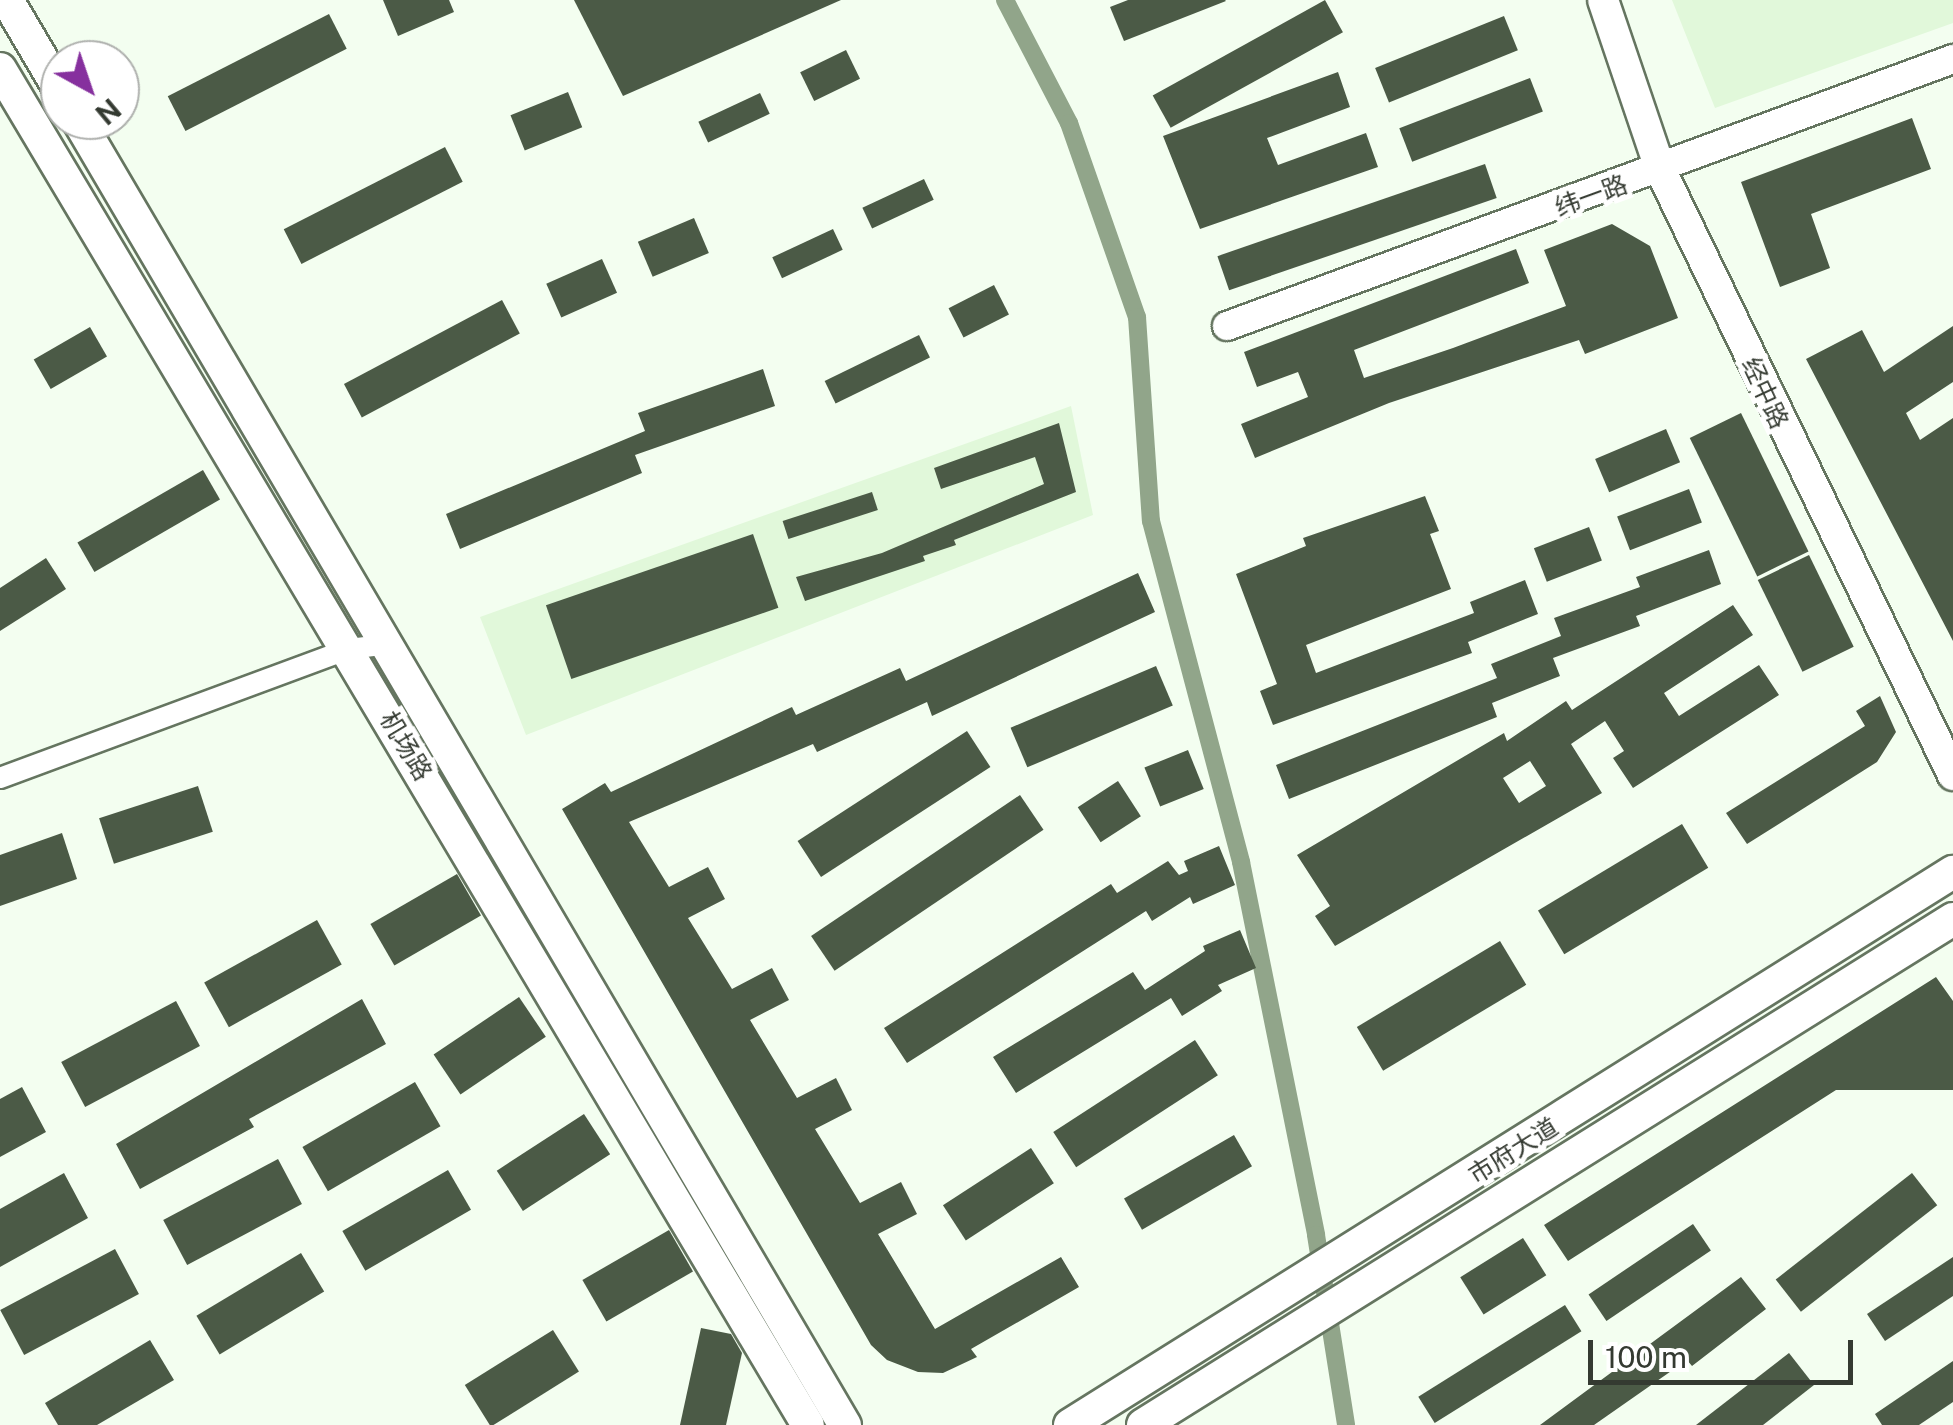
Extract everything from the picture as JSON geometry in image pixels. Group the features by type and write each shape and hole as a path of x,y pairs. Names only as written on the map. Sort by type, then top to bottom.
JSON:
{"main road":[{"path":"7,0 40,56"},
{"name":"经中路","path":"1603,0 1662,171 1953,776"},
{"name":"机场路","path":"0,70 350,650 808,1425"},
{"name":"机场路","path":"90,140 846,1425"},
{"name":"市府大道","path":"1070,1425 1953,872"},
{"name":"市府大道","path":"1143,1425 1953,920"}],"street":[{"name":"纬一路","path":"1226,326 1662,171 1953,60"},
{"path":"0,778 350,650 387,644"}],"shaded area":[{"path":"1672,0 1953,0 1953,23 1715,108"},
{"path":"1071,406 1093,515 526,735 480,617"}],"building":[{"path":"383,0 449,0 454,12 398,36"},
{"path":"574,0 841,0 623,96"},
{"path":"1128,0 1226,1 1124,41 1110,7"},
{"path":"1325,0 1343,32 1171,128 1153,96"},
{"path":"329,14 347,49 185,131 168,96"},
{"path":"1504,16 1518,50 1389,102 1375,68"},
{"path":"846,50 860,79 814,101 800,72"},
{"path":"1338,72 1350,107 1267,138 1278,165 1366,133 1378,167 1200,229 1163,136"},
{"path":"1530,78 1543,112 1412,162 1399,128"},
{"path":"568,92 582,127 525,150 511,115"},
{"path":"760,93 770,114 708,143 698,122"},
{"path":"1912,118 1931,169 1811,214 1830,268 1780,287 1741,182"},
{"path":"445,147 463,182 301,264 284,229"},
{"path":"1485,164 1497,198 1229,290 1217,256"},
{"path":"924,179 934,200 872,229 862,208"},
{"path":"694,218 709,253 653,277 638,242"},
{"path":"1612,224 1650,246 1678,318 1585,354 1579,340 1389,403 1255,458 1241,424 1308,397 1298,372 1257,387 1244,352 1516,249 1529,283 1354,350 1364,378 1453,348 1566,306 1544,250"},
{"path":"833,229 843,250 782,278 772,257"},
{"path":"602,259 617,293 561,318 546,284"},
{"path":"994,285 1009,314 964,338 949,308"},
{"path":"502,300 520,334 362,418 344,384"},
{"path":"1953,326 1953,382 1906,413 1920,440 1953,418 1953,641 1806,359 1862,330 1884,372"},
{"path":"90,327 107,356 51,389 34,360"},
{"path":"919,335 930,357 836,403 825,381"},
{"path":"763,369 775,406 635,455 642,473 460,549 446,514 645,431 638,413"},
{"path":"1741,413 1809,551 1757,576 1690,438"},
{"path":"1059,423 1076,492 954,540 956,545 923,556 925,561 805,601 796,577 882,553 1044,484 1035,457 941,489 934,468"},
{"path":"1666,429 1680,462 1609,492 1595,459"},
{"path":"203,470 220,499 94,572 77,542"},
{"path":"1689,489 1702,523 1630,550 1617,517"},
{"path":"872,492 878,510 788,539 783,521"},
{"path":"1425,496 1439,531 1430,534 1451,589 1306,645 1316,673 1474,613 1470,602 1525,580 1538,614 1468,642 1472,653 1273,725 1260,691 1277,684 1236,574 1306,546 1303,538"},
{"path":"1589,527 1602,561 1547,582 1534,548"},
{"path":"753,534 778,608 571,679 546,605"},
{"path":"1709,550 1721,584 1636,616 1640,626 1553,658 1560,676 1492,703 1497,717 1289,799 1276,765 1497,678 1491,664 1561,636 1554,618 1640,587 1636,577"},
{"path":"1809,555 1854,647 1802,672 1758,580"},
{"path":"46,558 66,589 0,631 0,588"},
{"path":"1138,573 1155,612 932,716 927,702 817,752 813,744 629,822 669,887 708,867 725,899 688,918 732,989 772,968 789,1000 750,1020 797,1098 836,1078 852,1110 815,1129 860,1203 901,1182 917,1214 878,1234 935,1329 1061,1257 1079,1287 971,1349 977,1357 943,1373 918,1372 887,1360 871,1345 562,809 605,783 611,792 792,707 796,715 900,668 906,681"},
{"path":"1733,605 1753,635 1664,693 1679,716 1759,665 1779,695 1633,788 1613,758 1624,751 1605,721 1571,744 1602,793 1335,946 1315,916 1330,906 1297,855 1504,733 1507,741 1566,701 1572,710","holes":["1530,761 1546,786 1519,803 1503,778"]},
{"path":"1156,666 1173,706 1027,767 1011,728"},
{"path":"1880,696 1896,732 1877,762 1747,844 1726,813 1865,726 1856,711"},
{"path":"967,731 990,767 821,877 798,841"},
{"path":"1188,750 1204,789 1160,807 1144,768"},
{"path":"1118,781 1141,816 1101,842 1078,807"},
{"path":"198,786 213,832 114,864 99,818"},
{"path":"1020,795 1043,830 835,971 811,936"},
{"path":"1682,824 1708,868 1564,954 1538,911"},
{"path":"62,833 77,879 0,906 0,855"},
{"path":"1219,846 1235,885 1193,904 1190,897 1152,921 1146,911 907,1063 884,1028 1111,884 1117,893 1168,861 1179,875 1188,871 1184,861"},
{"path":"457,874 481,916 394,966 370,924"},
{"path":"317,920 342,965 229,1027 204,983"},
{"path":"1240,930 1256,968 1218,985 1222,991 1182,1016 1171,998 1016,1093 993,1057 1133,972 1145,990 1205,951 1203,946"},
{"path":"1500,941 1526,985 1383,1071 1357,1027"},
{"path":"1936,977 1953,1001 1953,1090 1836,1090 1568,1261 1544,1225"},
{"path":"519,997 546,1037 460,1094 434,1055"},
{"path":"362,999 386,1044 249,1119 254,1127 140,1189 116,1144"},
{"path":"176,1001 200,1046 85,1107 61,1062"},
{"path":"1195,1040 1218,1075 1076,1167 1053,1132"},
{"path":"415,1082 440,1126 328,1191 302,1147"},
{"path":"22,1087 46,1132 0,1157 0,1099"},
{"path":"584,1114 610,1154 523,1211 497,1171"},
{"path":"1234,1135 1252,1166 1142,1230 1124,1198"},
{"path":"1031,1148 1054,1183 966,1240 943,1205"},
{"path":"278,1159 302,1204 187,1265 163,1220"},
{"path":"448,1170 471,1210 365,1271 342,1231"},
{"path":"64,1173 88,1218 0,1267 0,1209"},
{"path":"1912,1173 1937,1205 1801,1312 1776,1280"},
{"path":"1693,1224 1711,1251 1606,1321 1589,1294"},
{"path":"669,1230 693,1272 606,1322 582,1280"},
{"path":"1523,1238 1546,1275 1484,1315 1460,1277"},
{"path":"115,1249 139,1294 24,1355 0,1310"},
{"path":"301,1253 324,1292 220,1354 196,1316"},
{"path":"1953,1257 1953,1296 1885,1341 1867,1314"},
{"path":"1741,1277 1766,1309 1692,1366 1687,1360 1594,1425 1540,1425"},
{"path":"1565,1305 1581,1331 1435,1423 1418,1397"},
{"path":"701,1328 731,1334 742,1353 726,1425 680,1425"},
{"path":"553,1330 579,1372 493,1425 490,1425 465,1385"},
{"path":"150,1340 174,1380 97,1425 58,1425 45,1403"},
{"path":"1789,1353 1814,1385 1763,1425 1696,1425"},
{"path":"1953,1361 1953,1402 1919,1425 1882,1425 1875,1414"}],"waterway":[{"path":"1005,0 1069,123 1137,317 1151,521 1241,862 1316,1235 1346,1425"}]}
